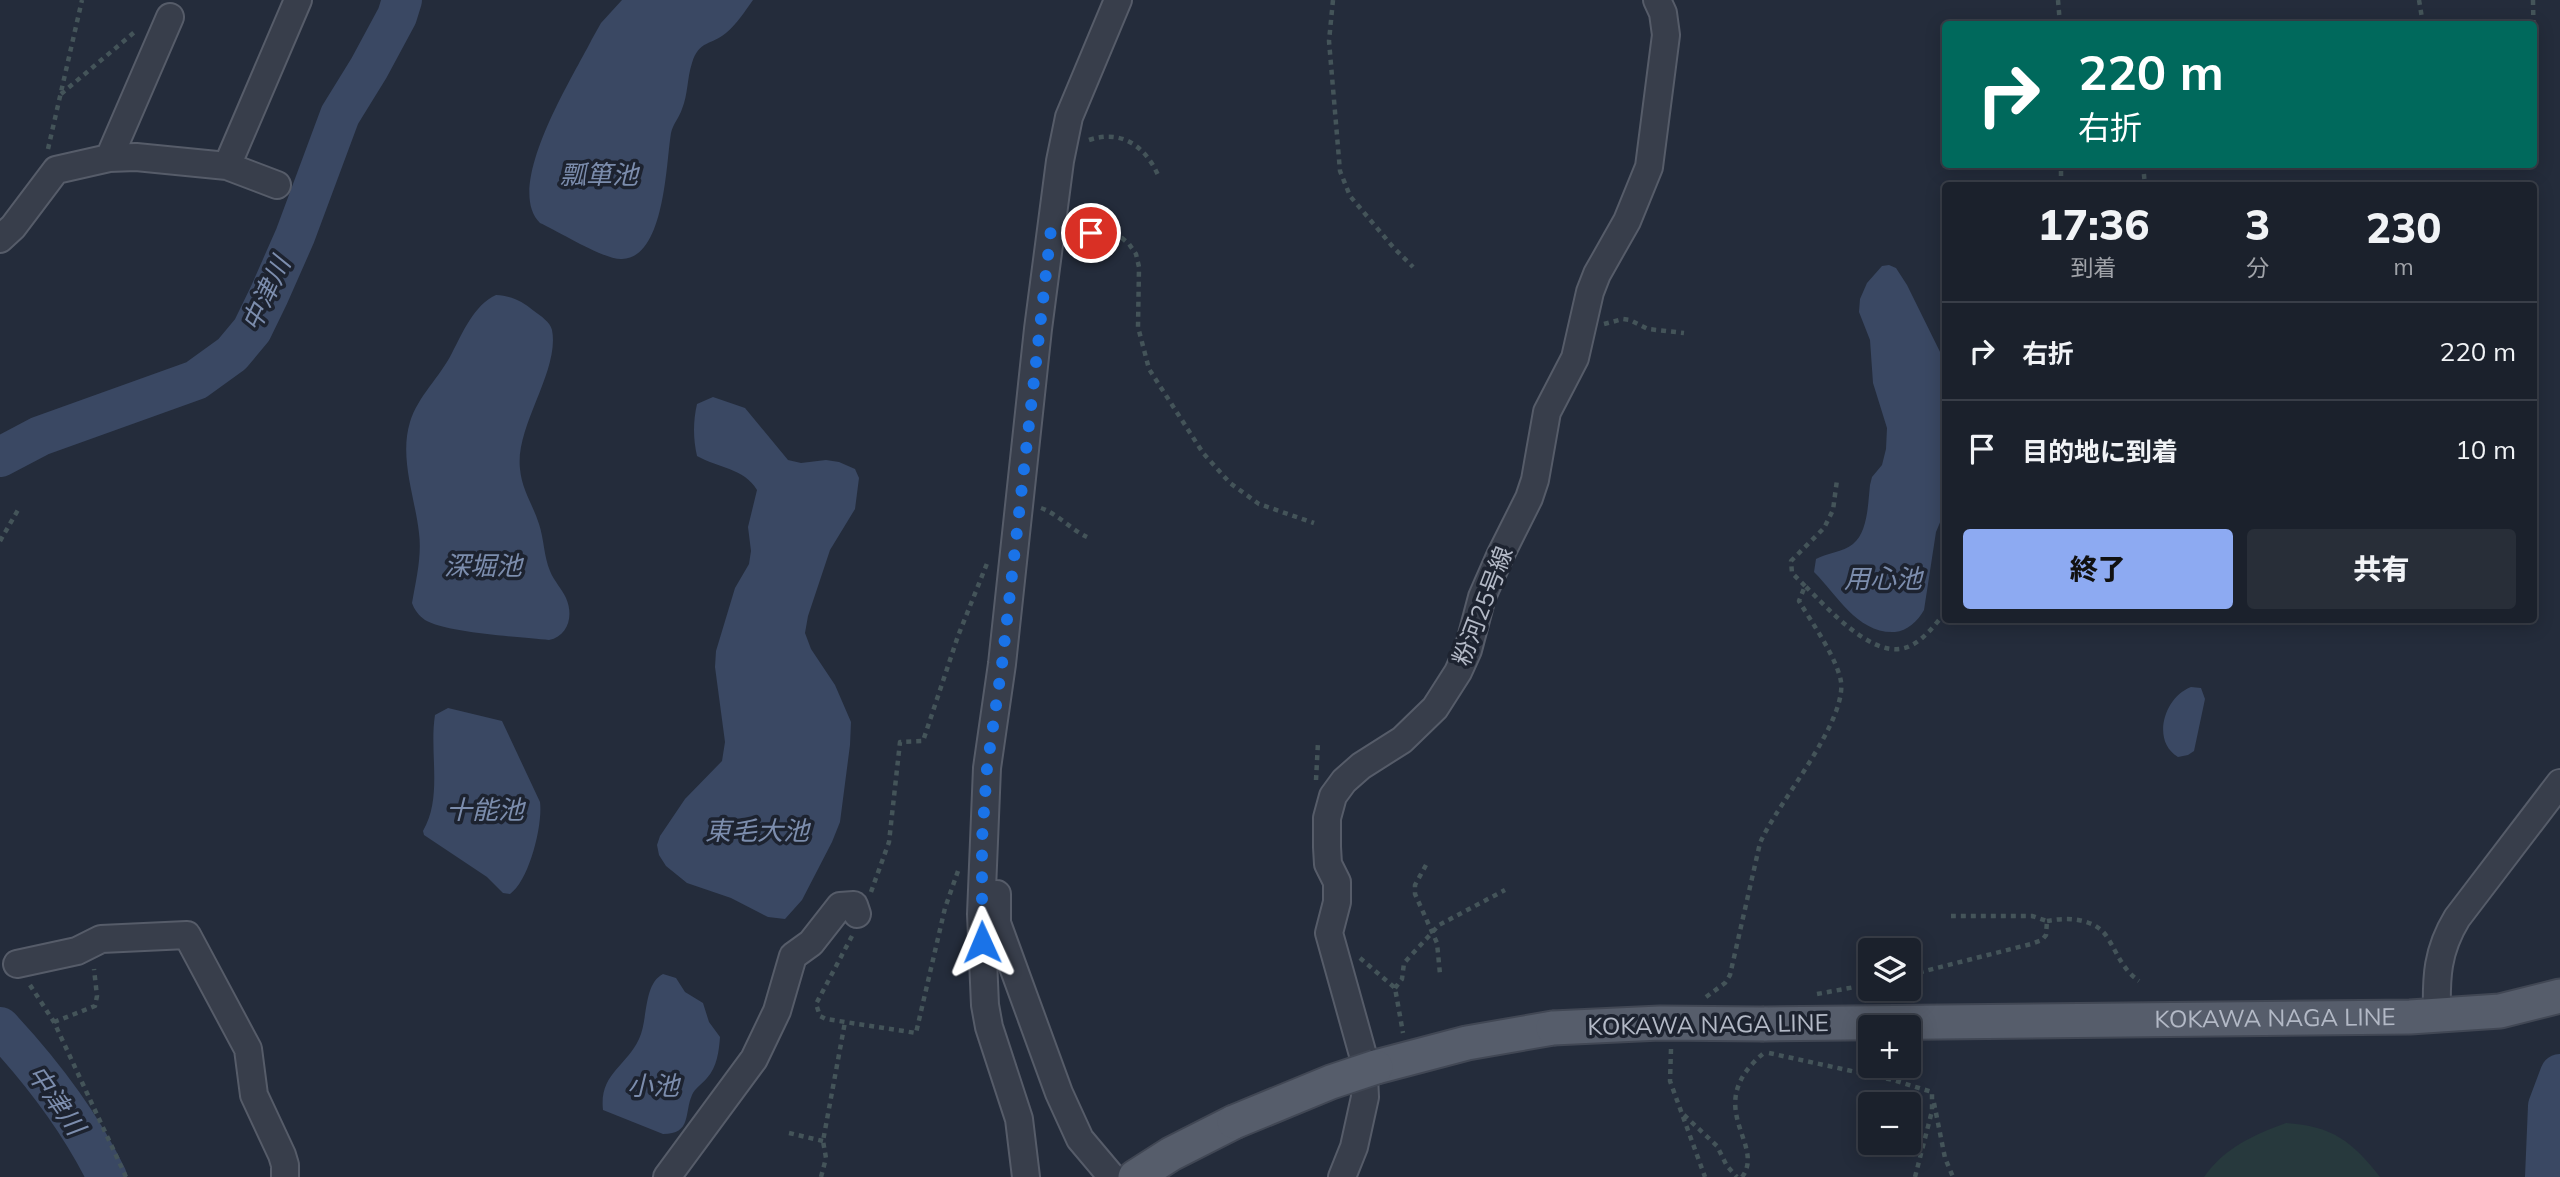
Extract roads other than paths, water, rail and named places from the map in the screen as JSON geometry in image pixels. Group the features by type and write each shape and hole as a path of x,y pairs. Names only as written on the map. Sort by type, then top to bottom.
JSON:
{"main road":[{"name":"KOKAWA NAGA LINE","path":"1135,1177 1171,1154 1234,1122 1332,1082 1376,1067 1467,1043 1553,1028 1660,1023 1765,1038 2437,1015 2500,1011 2560,996"}],"street":[{"path":"228,166 298,0"},
{"path":"1026,1177 1019,1119 989,1027 985,1005 981,914 987,768 1060,161 1069,117 1118,0"},
{"name":"粉河25号線","path":"1342,1177 1353,1147 1365,1097 1363,1055 1329,933 1337,902 1336,882 1328,864 1327,817 1333,796 1345,781 1361,766 1402,740 1435,708 1458,672 1468,650 1482,597 1530,498 1547,412 1575,358 1597,274 1627,221 1649,167 1665,35 1663,13 1657,0"},
{"path":"109,158 170,17"},
{"path":"0,239 13,227 56,170 109,158 135,157 228,166 277,185"},
{"path":"2437,1015 2436,986 2440,954 2446,936 2560,783"},
{"path":"982,843 997,848 998,923 1059,1093 1080,1139 1112,1177"},
{"path":"667,1177 754,1059 777,1011 793,957 811,943 840,906 854,905 857,914"},
{"path":"17,964 77,951 101,939 187,935 248,1049 254,1095 282,1155 285,1177"}],"water":[{"name":"瓢箪池","path":"622,0 753,0 730,29 698,50 690,69 684,104 671,133 665,186 655,227 647,243 636,255 622,259 604,255 540,223 531,206 530,184 535,159 557,104 601,23"},
{"name":"用心池","path":"1882,266 1896,268 1942,356 1942,518 1936,532 1924,610 1912,625 1895,632 1870,627 1859,620 1814,572 1816,559 1845,549 1858,539 1866,517 1872,477 1882,465 1886,449 1887,428 1873,383 1870,340 1859,312 1860,299 1867,283"},
{"name":"深堀池","path":"496,295 525,304 545,319 552,330 550,363 520,452 521,477 539,524 548,566 568,605 569,618 565,630 549,640 449,628 425,620 412,603 420,542 407,463 410,422 418,404 447,362 470,320 481,305"},
{"name":"東毛大池","path":"713,397 745,408 788,460 801,463 826,460 839,462 855,469 859,478 855,509 830,550 805,633 811,649 835,685 851,722 840,822 802,900 785,919 768,917 731,898 687,883 666,866 659,855 657,845 660,836 685,799 722,761 725,742 715,667 716,651 735,588 749,564 751,551 748,527 757,490 738,473 697,456 694,430 697,404"},
{"path":"2191,687 2201,688 2205,699 2194,751 2178,757 2165,741 2164,720 2174,700"},
{"name":"十能池","path":"448,708 502,721 540,802 537,838 529,865 510,894 503,893 487,877 424,835 434,789 435,715"},
{"name":"小池","path":"663,974 676,978 685,992 703,1003 709,1022 720,1037 715,1064 692,1095 683,1126 672,1133 663,1134 603,1110 603,1098 609,1079 639,1039 649,994 652,986"}],"waterway":[{"name":"中津川","path":"0,457 40,436 196,380 232,354 252,330 269,295 295,236 340,115 369,68 397,16 402,0"},
{"name":"中津川","path":"0,1027 59,1098 107,1177"},
{"path":"2545,1177 2548,1106 2560,1074"}]}
